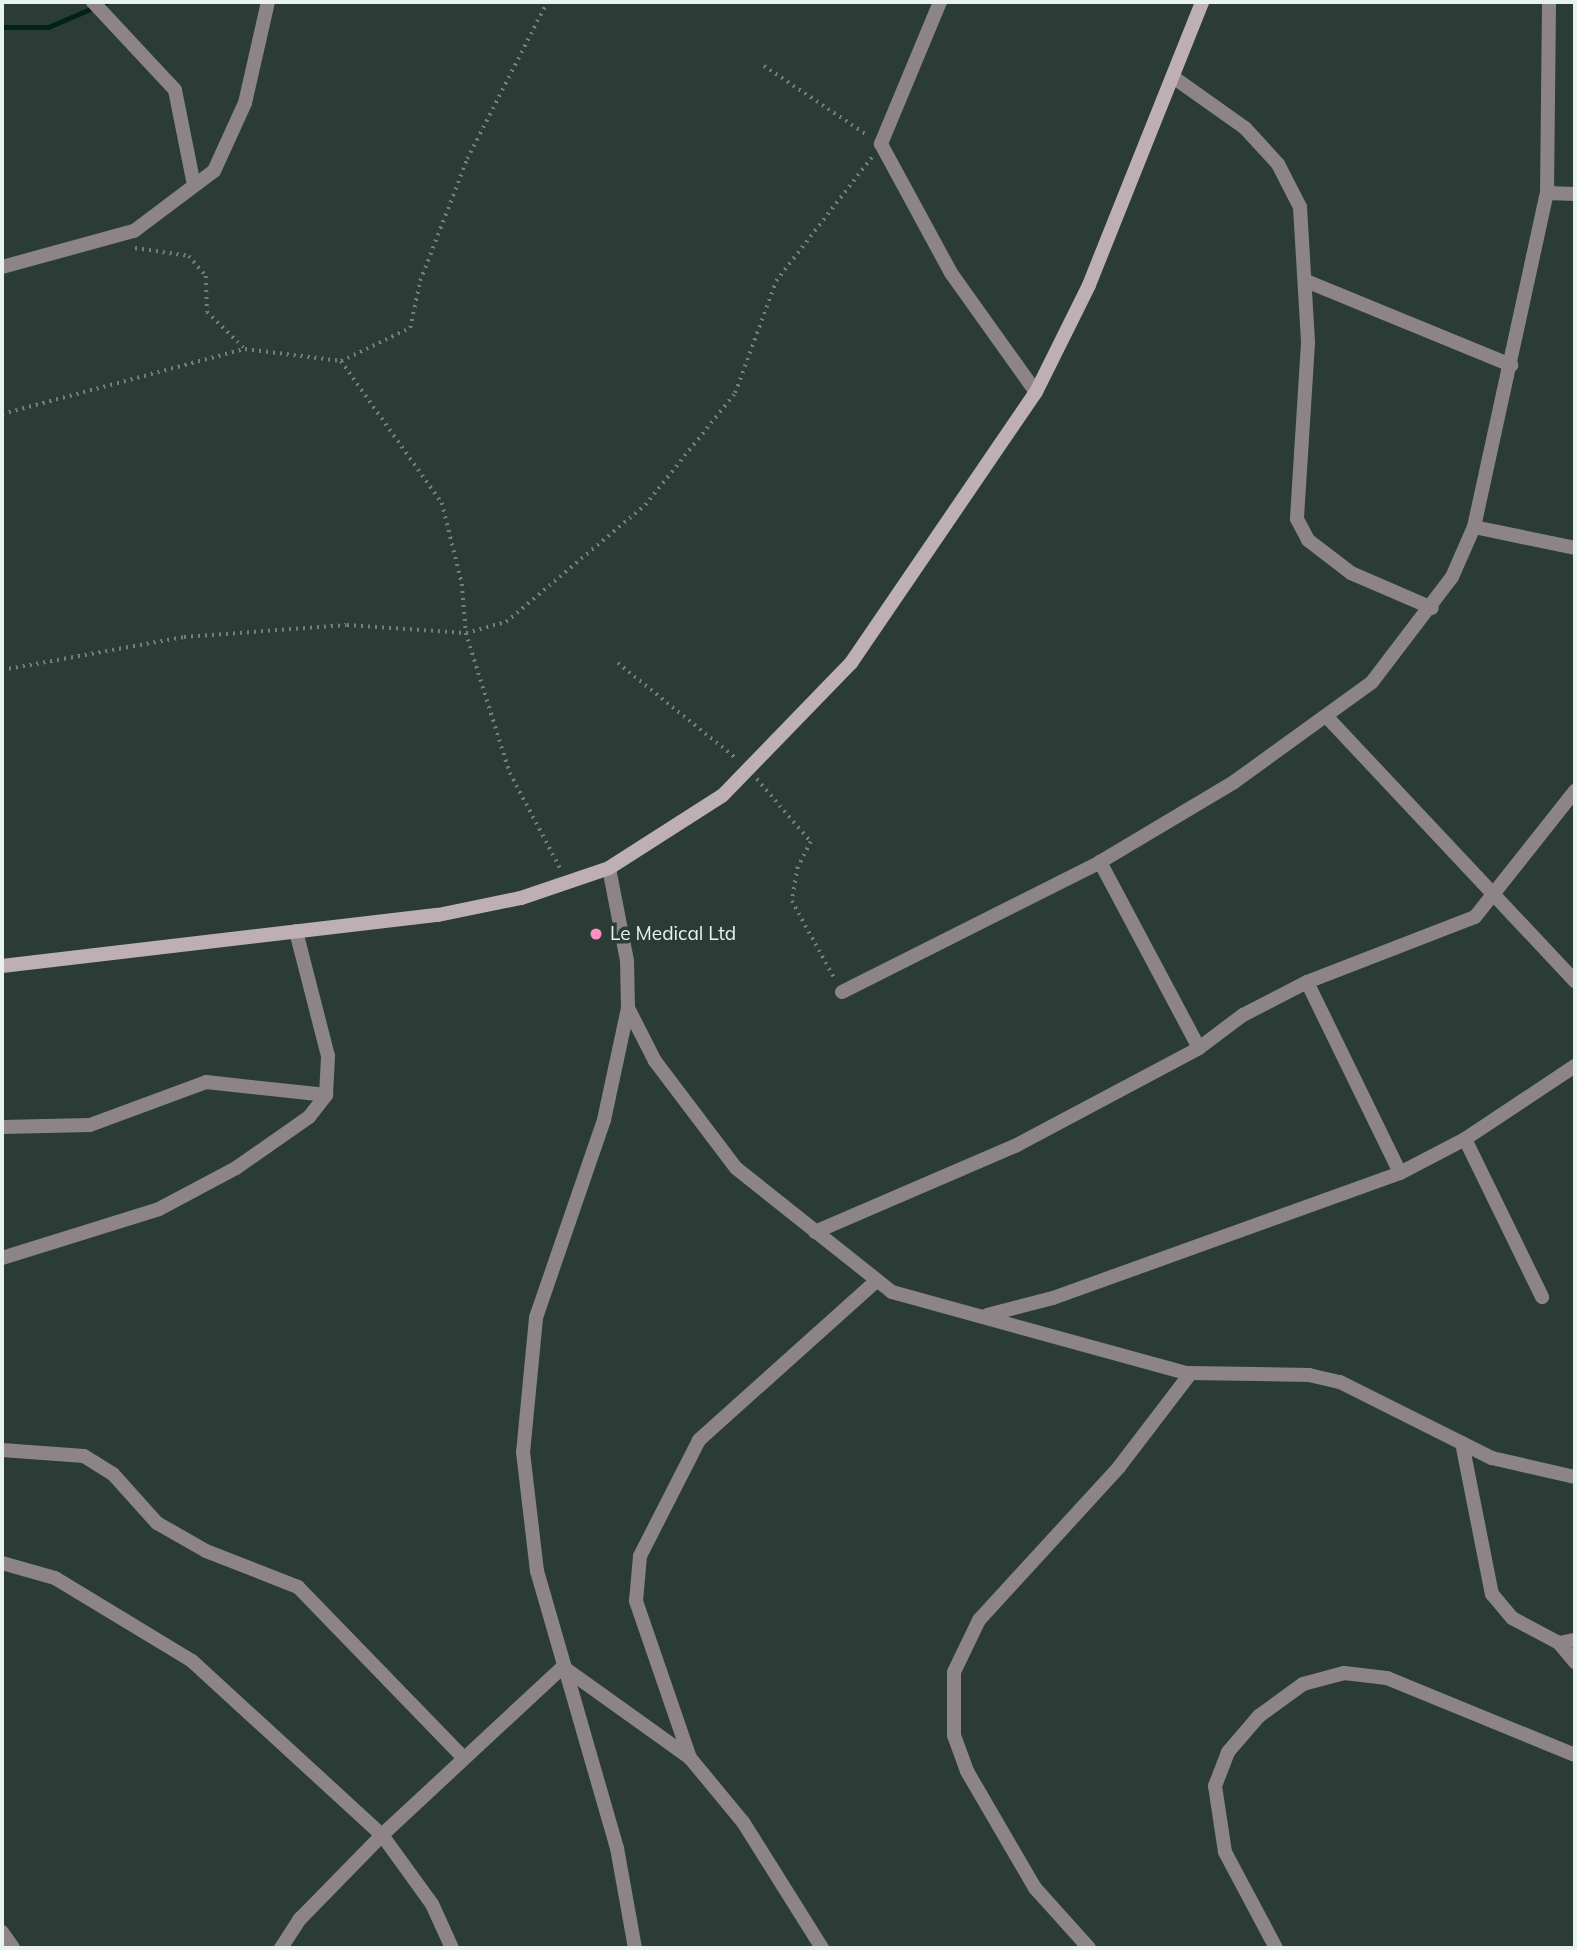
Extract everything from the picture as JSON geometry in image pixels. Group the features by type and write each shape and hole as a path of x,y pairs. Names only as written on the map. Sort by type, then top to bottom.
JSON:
{"main road":[{"path":"2,966 438,915 568,885 609,868 668,836 749,770 851,663 1036,392 1089,285 1202,2"}],"street":[{"path":"93,2 175,90 194,184"},
{"path":"2,267 105,244 163,214 221,160 245,103 268,2"},
{"path":"940,2 881,144 951,273 1036,392"},
{"path":"842,992 1100,862 1234,782 1372,682 1432,608 1474,527 1547,193 1549,2"},
{"path":"1173,77 1245,128 1292,185 1306,281 1297,519 1308,540 1350,573 1432,608"},
{"path":"1547,193 1575,194"},
{"path":"1306,281 1511,365"},
{"path":"1474,527 1575,548"},
{"path":"1326,716 1575,981"},
{"path":"816,1233 1015,1146 1199,1048 1243,1015 1307,982 1443,933 1475,917 1495,897 1575,791"},
{"path":"1100,862 1199,1048"},
{"path":"609,868 627,961 628,1008 604,1121 536,1318 523,1403 537,1572 617,1848 635,1948"},
{"path":"2,1258 159,1209 236,1168 309,1117 326,1094 327,1056 296,931"},
{"path":"1307,982 1400,1173"},
{"path":"628,1008 654,1061 700,1127 736,1168 876,1282 912,1298 986,1316 1190,1374 1309,1375 1340,1382 1492,1458 1575,1477"},
{"path":"986,1316 1053,1298 1400,1173 1465,1139 1575,1066"},
{"path":"2,1127 90,1125 206,1082 326,1094"},
{"path":"1465,1139 1542,1297"},
{"path":"690,1758 636,1601 640,1556 699,1440 876,1282"},
{"path":"1089,1948 1035,1888 967,1772 954,1735 954,1672 979,1620 1119,1467 1190,1374"},
{"path":"1462,1443 1493,1594 1512,1618 1559,1643 1575,1662"},
{"path":"2,1450 84,1457 113,1474 157,1523 206,1551 298,1587 463,1757"},
{"path":"2,1563 55,1578 192,1661 382,1835 432,1904 452,1948"},
{"path":"1559,1643 1575,1640"},
{"path":"281,1948 300,1919 382,1835 563,1667"},
{"path":"563,1667 690,1758 743,1822 822,1948"},
{"path":"1276,1948 1225,1852 1215,1786 1228,1752 1259,1716 1303,1684 1344,1673 1387,1678 1575,1755"},
{"path":"2,1931 13,1948"}],"path":[{"path":"2,414 245,349 341,361 410,328 420,281 467,159 547,2"},
{"path":"2,670 184,637 347,625 466,633 506,622 645,505 735,393 776,281 881,144 764,66"},
{"path":"105,244 188,256 206,276 207,312 245,349"},
{"path":"341,361 442,503 462,584 466,633 510,773 568,885"},
{"path":"618,663 749,770 811,842 798,867 792,901 842,992"}],"waterway":[{"path":"2,27 48,27 107,2"}],"place":[{"name":"Le Medical Ltd","path":"596,934"}]}
